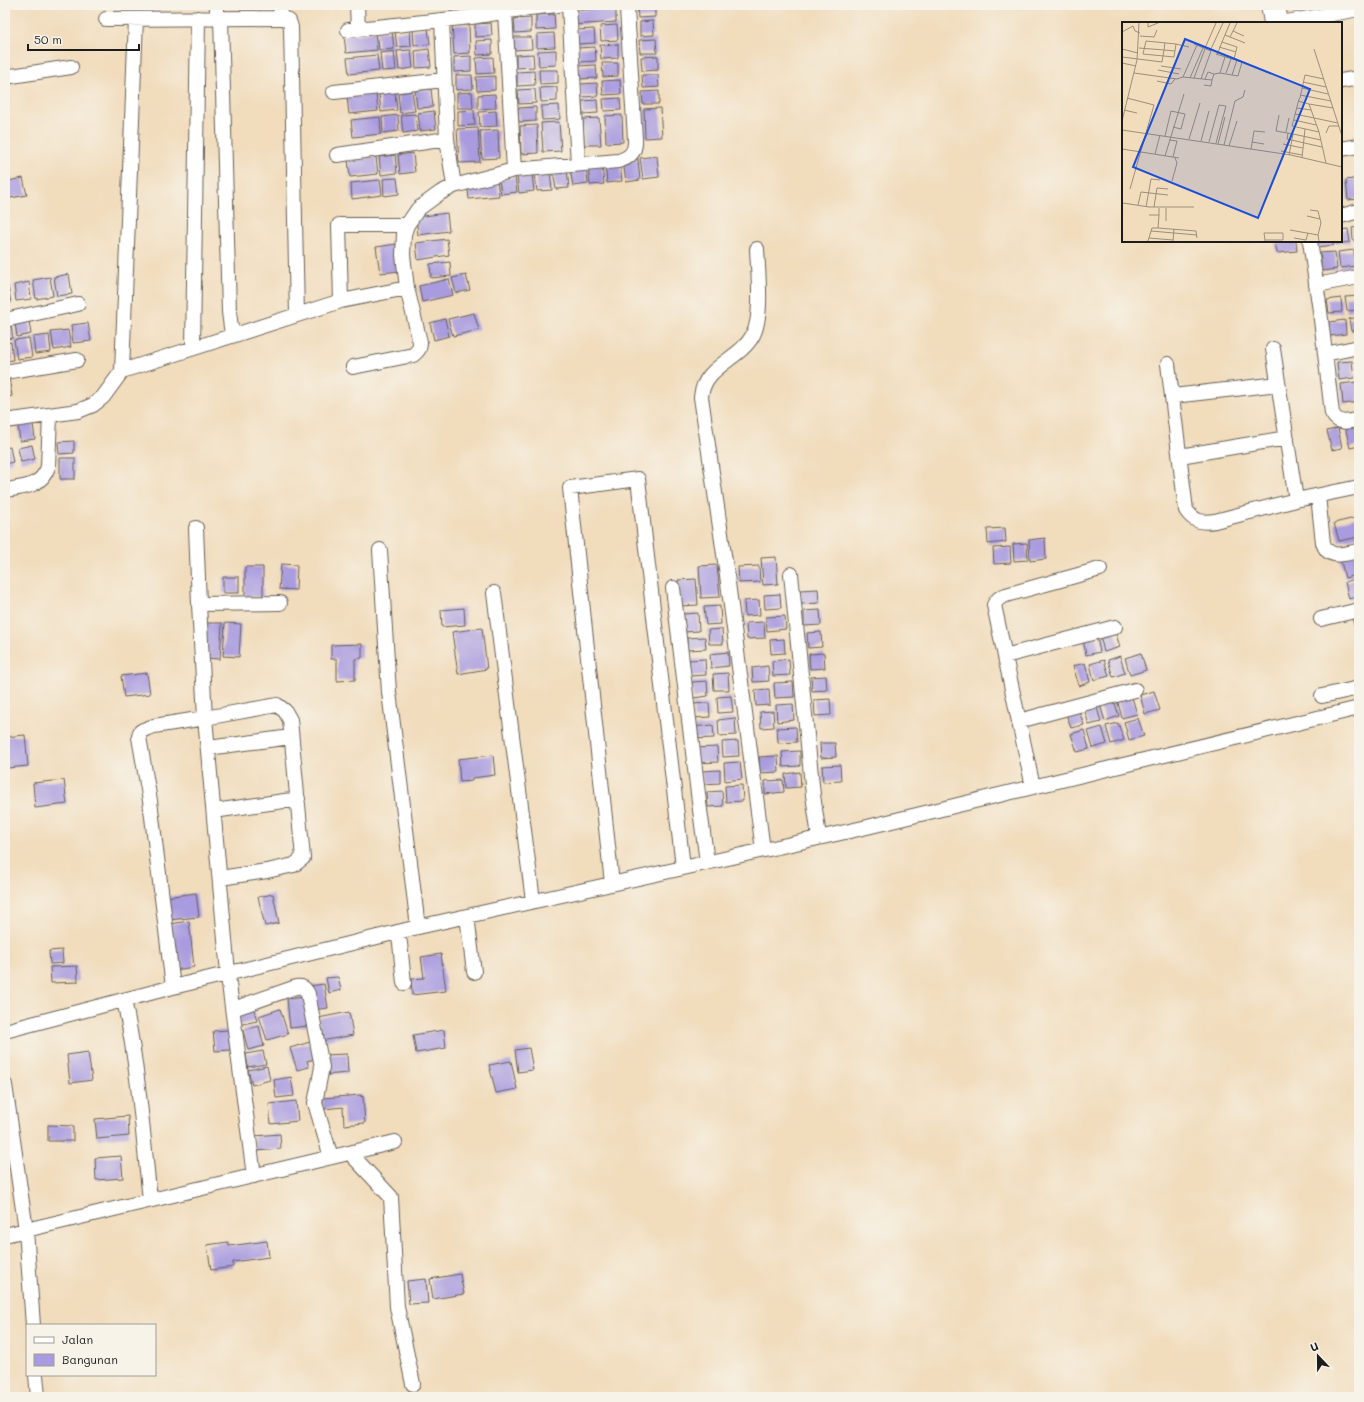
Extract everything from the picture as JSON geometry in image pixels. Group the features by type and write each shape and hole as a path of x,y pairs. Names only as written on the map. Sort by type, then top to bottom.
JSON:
{"street":[{"path":"357,5 353,29 505,12 529,6 558,5"},
{"path":"569,5 578,164"},
{"path":"353,367 412,354 417,352 420,348 420,342 407,288 403,255 404,234 407,225 418,209 440,193 454,186 514,170 625,159 630,156 636,146 626,5"},
{"path":"1268,5 1271,22"},
{"path":"1278,5 1281,22"},
{"path":"1287,22 1359,9"},
{"path":"106,19 198,18 219,14 280,11 284,18 289,21 291,27 297,315"},
{"path":"505,12 514,170"},
{"path":"219,14 229,312 232,335"},
{"path":"192,348 198,18"},
{"path":"5,421 78,411 93,405 103,397 122,371 136,19"},
{"path":"442,20 447,139 454,186"},
{"path":"5,77 71,67"},
{"path":"1342,81 1359,78"},
{"path":"334,92 444,80"},
{"path":"336,154 447,139"},
{"path":"1342,149 1359,146"},
{"path":"1342,216 1359,212"},
{"path":"341,301 339,224 407,225"},
{"path":"1310,242 1331,407 1335,418 1342,422 1359,419"},
{"path":"757,249 759,294 757,326 748,343 717,368 705,380 700,397 728,583 763,850"},
{"path":"1316,285 1359,277"},
{"path":"122,371 341,301 407,288"},
{"path":"5,320 78,304"},
{"path":"1325,354 1359,347"},
{"path":"1273,349 1296,500"},
{"path":"5,372 77,360"},
{"path":"1168,364 1186,510 1196,521 1215,521 1296,500 1359,487"},
{"path":"1173,396 1278,384"},
{"path":"5,490 41,481 46,474 48,467 50,415"},
{"path":"1180,456 1286,438"},
{"path":"612,884 570,488 638,479 683,868"},
{"path":"1318,496 1323,543 1325,548 1328,552 1336,555 1359,551"},
{"path":"196,528 205,718 229,979 254,1176"},
{"path":"380,550 389,692 418,927"},
{"path":"1033,787 994,605 1000,598 1100,569"},
{"path":"791,574 819,838"},
{"path":"673,588 707,862"},
{"path":"494,594 533,901"},
{"path":"199,604 280,603"},
{"path":"1321,618 1359,610"},
{"path":"1005,656 1115,627"},
{"path":"1322,696 1359,688"},
{"path":"1019,721 1135,690"},
{"path":"173,987 150,800 139,737 140,732 147,728 277,704 285,711 290,720 304,858 294,865 267,871 220,878"},
{"path":"5,1031 125,1003 173,987 229,979 399,938 418,927 468,921 533,901 819,838 1359,708"},
{"path":"208,748 291,738"},
{"path":"214,811 298,799"},
{"path":"468,921 474,972"},
{"path":"399,938 403,978"},
{"path":"232,1005 296,987 301,987 306,990 322,1067 314,1103 331,1157"},
{"path":"125,1003 130,1026 150,1200"},
{"path":"5,1085 26,1230 33,1324"},
{"path":"5,1235 395,1142"},
{"path":"350,1152 391,1197 397,1306 413,1384"},
{"path":"36,1376 38,1397"}],"building":[{"path":"637,5 655,5 655,17 638,18"},
{"path":"616,7 616,22 572,25 571,11"},
{"path":"554,14 555,29 536,30 536,15"},
{"path":"531,18 531,32 515,33 514,19"},
{"path":"653,21 654,35 640,36 640,22"},
{"path":"491,23 492,36 475,37 475,24"},
{"path":"452,25 469,25 470,53 454,54"},
{"path":"617,25 618,40 601,41 600,26"},
{"path":"428,28 430,44 414,45 413,30"},
{"path":"594,29 595,43 576,44 576,30"},
{"path":"410,30 411,46 397,47 395,32"},
{"path":"392,31 394,49 379,50 377,32"},
{"path":"375,32 377,50 346,53 344,35"},
{"path":"554,33 555,47 537,48 537,34"},
{"path":"514,37 531,37 532,49 514,50"},
{"path":"656,39 657,53 640,53 639,40"},
{"path":"492,40 492,54 477,55 476,41"},
{"path":"618,44 618,58 601,59 600,45"},
{"path":"595,47 596,61 579,62 578,48"},
{"path":"429,49 431,67 416,68 415,51"},
{"path":"411,50 413,68 399,70 397,51"},
{"path":"556,50 556,65 539,66 538,51"},
{"path":"394,51 396,70 382,71 380,53"},
{"path":"533,54 534,67 516,68 516,55"},
{"path":"377,55 379,71 349,74 347,58"},
{"path":"471,56 471,71 454,72 454,57"},
{"path":"658,56 658,70 642,71 641,57"},
{"path":"493,57 494,73 477,74 476,58"},
{"path":"602,63 618,63 618,76 603,77"},
{"path":"596,65 597,78 579,79 579,66"},
{"path":"539,70 558,70 558,83 540,84"},
{"path":"534,71 535,85 517,86 517,72"},
{"path":"456,75 472,75 473,89 456,90"},
{"path":"642,75 658,75 659,87 643,88"},
{"path":"495,76 495,90 477,91 476,77"},
{"path":"620,80 621,94 603,95 602,81"},
{"path":"597,83 598,96 581,97 580,84"},
{"path":"557,87 557,101 541,102 540,88"},
{"path":"431,89 433,107 417,108 415,91"},
{"path":"535,89 536,103 519,104 518,90"},
{"path":"412,91 415,111 400,113 398,93"},
{"path":"659,91 659,104 643,104 642,92"},
{"path":"395,92 397,110 381,112 379,93"},
{"path":"472,92 473,108 457,108 457,93"},
{"path":"376,94 378,111 349,114 347,97"},
{"path":"495,94 496,108 478,109 478,95"},
{"path":"620,98 621,110 604,111 603,99"},
{"path":"597,100 598,113 583,114 582,101"},
{"path":"559,105 560,119 542,120 541,106"},
{"path":"536,107 536,121 519,122 518,108"},
{"path":"660,108 662,137 645,138 644,109"},
{"path":"474,110 475,125 458,126 458,111"},
{"path":"434,111 436,129 420,131 418,113"},
{"path":"496,111 497,126 480,127 479,112"},
{"path":"415,114 417,131 403,133 401,115"},
{"path":"398,115 399,131 383,133 382,117"},
{"path":"622,115 623,142 606,143 605,116"},
{"path":"380,117 381,134 353,137 351,120"},
{"path":"599,118 601,145 584,145 583,119"},
{"path":"559,122 561,151 543,152 541,123"},
{"path":"537,125 538,153 521,154 520,126"},
{"path":"478,128 480,162 459,163 457,129"},
{"path":"498,130 499,158 482,159 480,131"},
{"path":"413,153 415,172 400,174 398,155"},
{"path":"395,155 397,173 381,175 379,157"},
{"path":"657,156 659,177 643,179 640,158"},
{"path":"376,157 378,174 350,177 348,160"},
{"path":"638,159 640,180 626,182 623,161"},
{"path":"620,163 622,181 607,183 605,165"},
{"path":"602,165 604,184 590,185 588,166"},
{"path":"586,167 588,184 573,186 570,169"},
{"path":"5,168 8,181 23,178 27,195 5,199"},
{"path":"567,169 569,188 556,189 553,171"},
{"path":"550,172 552,190 537,191 535,174"},
{"path":"532,174 534,191 519,193 517,176"},
{"path":"515,177 517,192 501,194 499,179"},
{"path":"397,178 399,194 384,196 383,179"},
{"path":"1359,178 1359,199 1348,200 1346,180"},
{"path":"497,179 499,196 469,199 467,182"},
{"path":"380,180 382,195 352,199 351,183"},
{"path":"447,213 449,231 418,235 416,217"},
{"path":"1359,227 1359,240 1353,240 1352,228"},
{"path":"1348,229 1350,242 1336,244 1335,242 1342,242 1342,230"},
{"path":"447,239 449,255 418,260 416,243"},
{"path":"1275,242 1296,242 1297,251 1277,253"},
{"path":"1316,242 1333,242 1334,245 1317,247"},
{"path":"397,244 400,271 380,273 376,247"},
{"path":"1355,247 1359,247 1359,266 1357,266"},
{"path":"1354,250 1356,266 1340,268 1338,252"},
{"path":"1335,252 1337,269 1322,271 1320,253"},
{"path":"450,262 451,276 431,278 430,264"},
{"path":"69,274 72,294 57,296 54,277"},
{"path":"466,275 470,290 456,293 452,278"},
{"path":"50,277 53,296 36,299 33,280"},
{"path":"449,279 453,295 422,302 419,286"},
{"path":"29,282 31,299 16,301 14,285"},
{"path":"8,286 11,303 5,304 5,287"},
{"path":"1359,296 1359,310 1347,311 1345,297"},
{"path":"1341,298 1342,312 1329,313 1327,300"},
{"path":"474,313 479,330 453,336 448,319"},
{"path":"1359,317 1359,330 1351,331 1349,319"},
{"path":"445,319 449,336 434,340 430,323"},
{"path":"1345,320 1346,334 1330,336 1329,322"},
{"path":"29,321 31,334 17,337 15,323"},
{"path":"88,323 91,341 73,343 71,325"},
{"path":"11,325 13,338 5,339 5,326"},
{"path":"68,330 71,347 54,350 51,332"},
{"path":"49,335 51,352 35,354 33,337"},
{"path":"29,338 32,357 17,359 14,340"},
{"path":"11,342 13,360 5,361 5,343"},
{"path":"1352,361 1354,378 1339,380 1337,362"},
{"path":"9,376 12,396 5,398 5,377"},
{"path":"1357,382 1359,402 1343,404 1341,384"},
{"path":"33,424 35,439 20,441 18,426"},
{"path":"1359,425 1359,446 1350,448 1345,427"},
{"path":"1338,428 1342,448 1332,450 1327,431"},
{"path":"74,441 74,453 59,454 58,442"},
{"path":"32,445 35,459 21,462 18,448"},
{"path":"10,447 13,462 5,464 5,448"},
{"path":"60,458 75,458 75,479 60,479"},
{"path":"1359,517 1359,537 1339,541 1334,523"},
{"path":"1005,528 1006,542 988,544 987,529"},
{"path":"1045,538 1046,559 1030,561 1029,540"},
{"path":"1027,543 1028,560 1014,561 1013,544"},
{"path":"1010,547 1011,563 994,564 993,548"},
{"path":"1359,554 1359,574 1345,578 1340,558"},
{"path":"776,557 778,584 763,585 761,558"},
{"path":"281,564 297,565 296,590 279,589"},
{"path":"717,565 720,597 701,598 699,566"},
{"path":"759,566 760,582 739,583 738,567"},
{"path":"245,567 263,567 263,597 245,597"},
{"path":"223,577 239,577 239,593 223,593"},
{"path":"1358,578 1359,596 1349,599 1345,582"},
{"path":"696,579 698,605 680,606 678,580"},
{"path":"818,589 819,603 801,604 800,590"},
{"path":"780,594 781,608 765,609 764,595"},
{"path":"759,600 760,615 745,616 744,601"},
{"path":"720,606 721,624 706,625 704,607"},
{"path":"464,608 465,625 442,627 441,610"},
{"path":"820,610 821,625 804,626 804,611"},
{"path":"698,613 699,631 684,632 683,614"},
{"path":"785,616 786,629 767,631 766,617"},
{"path":"1359,616 1359,633 1356,634 1352,617"},
{"path":"764,622 765,638 747,639 746,623"},
{"path":"204,623 222,623 220,659 202,658"},
{"path":"225,623 241,624 239,657 223,656"},
{"path":"482,628 487,669 458,674 452,632"},
{"path":"722,629 723,644 709,644 708,630"},
{"path":"1115,631 1120,647 1104,652 1100,635"},
{"path":"821,632 822,647 808,648 807,633"},
{"path":"705,637 706,649 687,650 687,638"},
{"path":"1097,637 1100,652 1086,655 1083,639"},
{"path":"784,639 785,653 771,654 770,640"},
{"path":"362,644 362,658 355,659 355,680 337,681 337,659 331,659 331,645"},
{"path":"728,652 729,666 711,668 710,654"},
{"path":"824,653 825,668 810,669 809,654"},
{"path":"1141,653 1146,670 1130,675 1125,658"},
{"path":"1120,656 1125,673 1113,677 1108,660"},
{"path":"705,659 706,675 690,676 689,660"},
{"path":"789,659 790,675 773,676 772,661"},
{"path":"1104,660 1109,676 1094,680 1090,664"},
{"path":"1085,663 1090,682 1079,686 1073,666"},
{"path":"768,666 769,681 753,682 752,668"},
{"path":"147,673 150,694 124,697 121,676"},
{"path":"728,673 729,690 714,690 713,674"},
{"path":"826,676 827,690 812,691 811,677"},
{"path":"707,681 708,696 693,698 692,682"},
{"path":"793,682 794,697 775,698 774,683"},
{"path":"769,689 770,705 756,706 755,690"},
{"path":"1154,691 1160,710 1145,714 1140,695"},
{"path":"1131,694 1137,714 1122,718 1117,699"},
{"path":"731,696 733,712 718,713 717,697"},
{"path":"830,699 831,715 815,716 814,700"},
{"path":"1114,700 1119,716 1105,721 1100,705"},
{"path":"709,703 710,717 694,718 693,704"},
{"path":"793,704 794,720 777,722 776,705"},
{"path":"1096,704 1101,722 1089,725 1084,708"},
{"path":"773,711 774,727 761,728 760,712"},
{"path":"1079,711 1084,725 1071,728 1066,714"},
{"path":"735,718 736,735 719,736 718,720"},
{"path":"1138,718 1144,736 1129,740 1124,722"},
{"path":"1118,723 1124,740 1111,744 1106,726"},
{"path":"713,725 714,738 692,739 691,727"},
{"path":"796,727 797,742 778,743 777,728"},
{"path":"1102,727 1107,744 1093,748 1088,731"},
{"path":"1084,730 1089,749 1077,752 1071,734"},
{"path":"25,735 28,766 8,768 5,737"},
{"path":"738,741 739,756 723,757 722,742"},
{"path":"820,743 835,743 836,757 821,758"},
{"path":"717,747 718,762 697,763 696,748"},
{"path":"800,751 800,766 783,767 782,752"},
{"path":"493,755 495,775 472,778 472,781 460,782 458,759"},
{"path":"778,756 779,772 760,773 759,757"},
{"path":"740,762 742,779 725,781 724,763"},
{"path":"840,765 841,781 823,782 822,766"},
{"path":"720,770 720,783 703,784 702,771"},
{"path":"800,772 801,787 786,788 785,774"},
{"path":"64,780 67,804 35,808 33,783"},
{"path":"783,780 784,792 765,794 765,781"},
{"path":"742,785 743,801 726,802 725,786"},
{"path":"722,791 723,806 708,807 707,792"},
{"path":"196,893 199,917 168,920 166,897"},
{"path":"273,894 279,923 265,926 258,897"},
{"path":"189,921 194,967 175,970 170,924"},
{"path":"62,950 63,963 50,964 49,951"},
{"path":"441,954 446,991 412,995 411,979 424,978 421,957"},
{"path":"77,966 78,982 51,983 50,967"},
{"path":"338,977 341,990 329,993 326,978"},
{"path":"324,984 328,1008 313,1010 309,986"},
{"path":"305,997 308,1026 290,1028 287,999"},
{"path":"253,1005 257,1021 238,1025 234,1009"},
{"path":"280,1009 288,1034 267,1040 259,1016"},
{"path":"349,1012 353,1035 322,1041 318,1018"},
{"path":"259,1026 264,1046 248,1050 243,1030"},
{"path":"228,1030 230,1050 215,1051 213,1031"},
{"path":"444,1030 446,1048 416,1053 413,1035"},
{"path":"310,1042 315,1059 307,1061 309,1067 297,1070 290,1048"},
{"path":"529,1048 533,1070 518,1072 515,1050"},
{"path":"263,1051 266,1064 248,1067 246,1054"},
{"path":"88,1052 92,1080 70,1083 67,1055"},
{"path":"347,1054 348,1073 325,1075 324,1055"},
{"path":"511,1061 517,1089 496,1093 489,1065"},
{"path":"267,1066 270,1080 252,1085 248,1070"},
{"path":"291,1077 294,1096 276,1098 274,1080"},
{"path":"361,1095 361,1097 363,1096 365,1123 344,1125 343,1107 323,1109 323,1098"},
{"path":"296,1101 298,1121 271,1124 269,1104"},
{"path":"128,1116 129,1136 97,1139 95,1119"},
{"path":"48,1125 73,1126 73,1141 48,1141"},
{"path":"280,1134 281,1149 255,1151 254,1136"},
{"path":"121,1156 123,1178 96,1180 95,1158"},
{"path":"267,1241 269,1257 233,1262 233,1267 211,1270 207,1245 228,1242 229,1246"},
{"path":"460,1274 464,1294 433,1299 430,1279"},
{"path":"426,1279 428,1303 409,1304 407,1281"}]}
